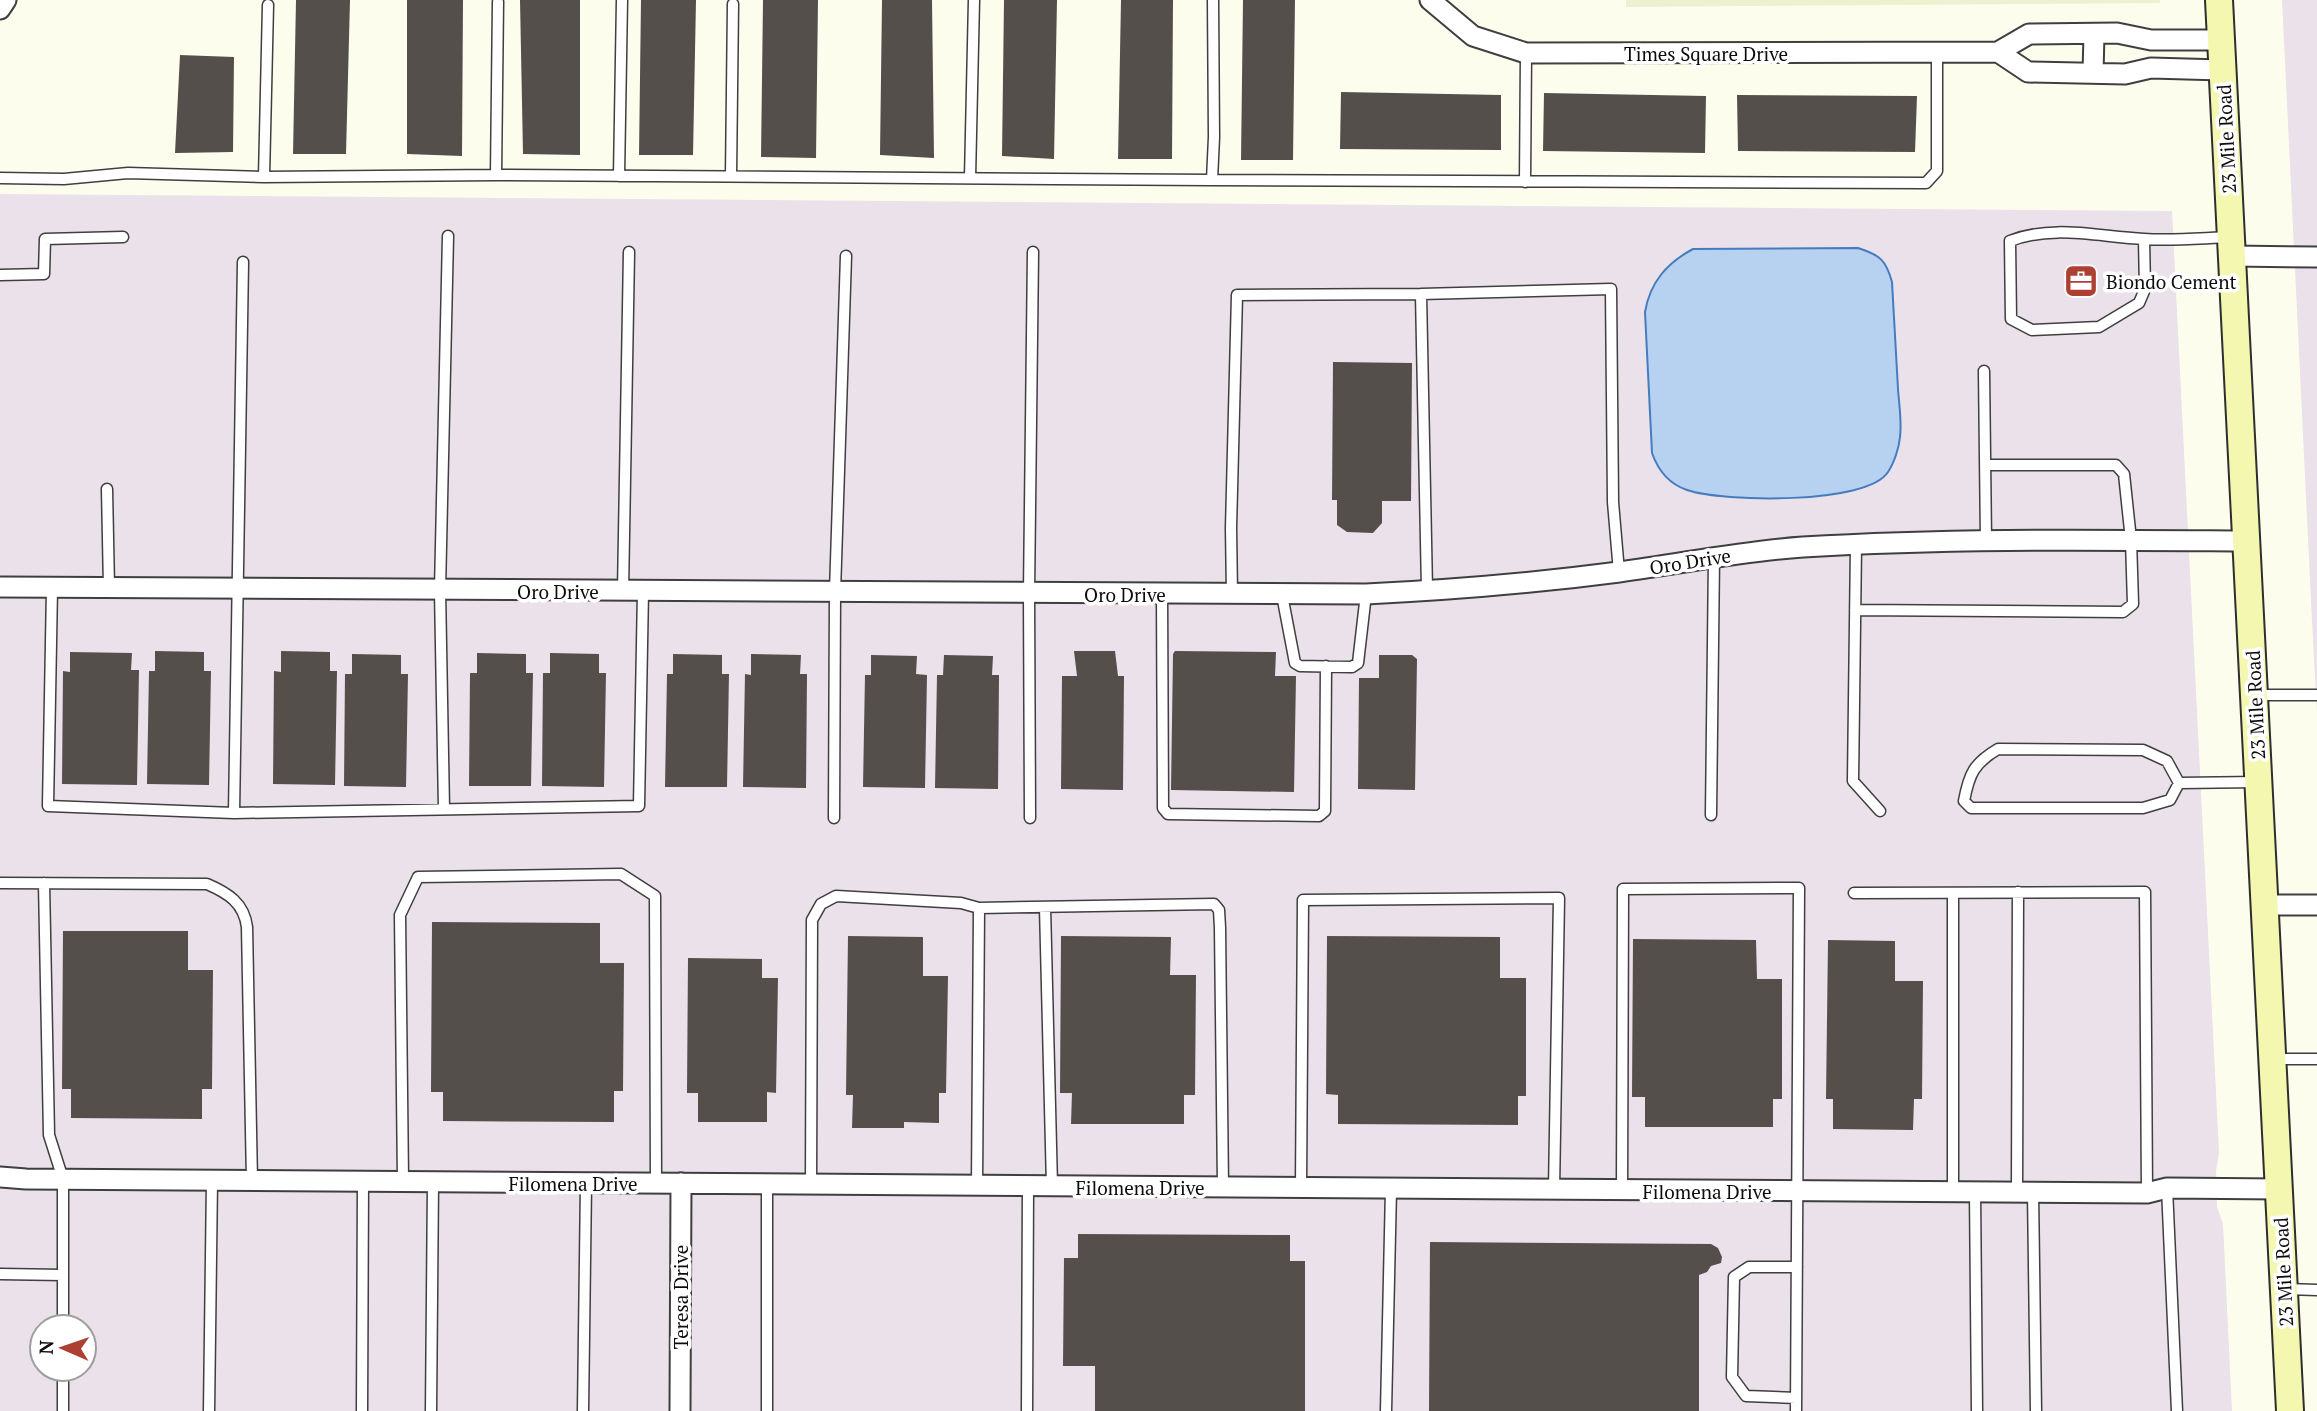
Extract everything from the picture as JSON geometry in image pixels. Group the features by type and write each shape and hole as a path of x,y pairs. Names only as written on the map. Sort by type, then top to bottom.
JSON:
{"main road":[{"name":"23 Mile Road","path":"2219,0 2290,1411"}],"street":[{"path":"0,9 6,0"},
{"name":"Times Square Drive","path":"1430,0 1473,36 1526,53 1998,52 2029,34 2117,33 2151,40 2221,40"},
{"path":"2093,73 2094,34"},
{"path":"1998,52 2028,72 2124,74 2151,68 2222,70"},
{"path":"2232,247 2317,257"},
{"name":"Oro Drive","path":"0,587 1366,594 1619,572 1801,548 1986,541 2248,541"},
{"path":"2264,905 2317,905"},
{"name":"Filomena Drive","path":"0,1177 1797,1192 2147,1193 2167,1188 2280,1189"},
{"name":"Teresa Drive","path":"680,1411 681,1183"}],"lane":[{"path":"619,176 622,0"},
{"path":"970,178 974,0"},
{"path":"1212,180 1213,0"},
{"path":"496,175 498,2"},
{"path":"731,176 733,4"},
{"path":"264,177 268,5"},
{"path":"1525,182 1526,53"},
{"path":"0,178 64,180 128,173 264,177 496,175 1926,183 1937,171 1937,53"},
{"path":"2144,239 2146,289 2139,303 2099,327 2032,330 2011,319 2010,241 2028,234 2090,232 2232,247"},
{"path":"444,809 440,590 448,236"},
{"path":"0,275 44,274 45,239 123,237"},
{"path":"1030,818 1029,593 1033,251"},
{"path":"623,591 629,252"},
{"path":"834,818 835,592 846,256"},
{"path":"234,813 243,262"},
{"path":"1232,594 1231,528 1237,295 1611,289 1613,502 1619,572"},
{"path":"1421,294 1427,590"},
{"path":"1984,371 1986,541"},
{"path":"1855,610 2123,612 2133,604 2131,540 2123,474 2116,465 1985,465"},
{"path":"107,489 109,588"},
{"path":"1856,545 1853,781 1880,811"},
{"path":"1711,816 1714,558"},
{"path":"52,588 48,806 234,813 639,806 643,591"},
{"path":"1162,594 1163,808 1168,814 1320,816 1325,811 1326,666"},
{"path":"1282,595 1295,663 1300,666 1352,667 1358,663 1366,594"},
{"path":"2254,695 2317,695"},
{"path":"1998,748 2143,750 2167,761 2179,783 2170,800 2143,808 1971,807 1964,801 1968,779 1981,759 1998,748"},
{"path":"2179,783 2258,782"},
{"path":"403,1181 400,915 418,877 621,874 655,896 656,1183"},
{"path":"0,883 207,884 234,898 240,905 246,915 247,927 252,1181"},
{"path":"44,883 49,1135 63,1179 63,1313"},
{"path":"1622,1190 1623,889 1799,888 1796,1411"},
{"path":"2018,892 2025,1191 2036,1411"},
{"path":"1854,893 2145,892 2147,1193"},
{"path":"1952,1192 1953,893"},
{"path":"811,1184 812,920 821,904 836,896 961,903 979,908 1214,904 1219,910 1223,1187"},
{"path":"1301,1188 1303,900 1559,898 1554,1190"},
{"path":"1045,907 1052,1186"},
{"path":"977,1185 979,908"},
{"path":"2273,1059 2317,1059"},
{"path":"209,1411 212,1180"},
{"path":"362,1411 363,1181"},
{"path":"431,1411 433,1182"},
{"path":"583,1411 586,1183"},
{"path":"767,1184 767,1411"},
{"path":"1027,1411 1028,1186"},
{"path":"2167,1188 2177,1411"},
{"path":"1386,1411 1391,1189"},
{"path":"1975,1191 1977,1411"},
{"path":"1796,1398 1746,1396 1732,1377 1734,1278 1749,1267 1797,1267"},
{"path":"0,1274 64,1275"},
{"path":"2284,1289 2317,1290"},
{"path":"63,1383 63,1411"}],"shaded area":[{"path":"2282,0 2317,0 2317,713 2312,621"},
{"path":"0,194 2172,211 2219,1153 2216,1171 2217,1207 2223,1224 2232,1411 0,1411"}],"green space":[{"path":"1626,0 2160,0 2160,3 1626,7"}],"water":[{"path":"1858,248 1881,259 1892,282 1901,425 1897,451 1888,472 1875,483 1853,490 1793,498 1705,494 1687,490 1670,480 1657,465 1652,453 1645,312 1651,291 1661,274 1693,249"}],"building":[{"path":"296,0 350,0 346,154 293,154"},
{"path":"407,0 463,0 462,156 407,154"},
{"path":"520,0 580,0 580,155 523,154"},
{"path":"641,0 696,0 693,155 639,155"},
{"path":"763,0 818,0 816,158 761,157"},
{"path":"882,0 932,0 934,158 880,155"},
{"path":"1004,0 1057,0 1054,159 1002,156"},
{"path":"1121,0 1173,0 1172,159 1118,159"},
{"path":"1243,0 1295,0 1293,160 1241,160"},
{"path":"180,55 234,57 233,152 175,153"},
{"path":"1341,92 1501,95 1501,150 1340,149"},
{"path":"1544,93 1706,96 1705,153 1543,151"},
{"path":"1737,95 1917,96 1915,152 1738,151"},
{"path":"1333,362 1412,363 1411,501 1382,501 1382,523 1373,533 1347,532 1337,525 1337,500 1332,500"},
{"path":"155,651 204,652 204,671 211,671 209,785 147,784 149,671 155,671"},
{"path":"281,651 330,652 330,671 337,671 335,785 273,784 274,671 281,672"},
{"path":"1074,651 1115,651 1118,676 1124,676 1123,790 1061,789 1062,676 1077,676"},
{"path":"1175,651 1276,652 1275,676 1296,676 1294,792 1171,790"},
{"path":"70,652 132,653 131,670 139,670 137,785 62,784 63,671 70,672"},
{"path":"477,653 526,654 526,673 533,673 531,786 469,786 470,673 477,673"},
{"path":"550,653 599,654 599,673 606,673 604,787 542,786 543,673 550,673"},
{"path":"352,654 401,655 401,674 408,674 406,787 344,786 345,674 352,674"},
{"path":"673,654 722,655 722,674 729,674 727,787 665,787 667,674 673,674"},
{"path":"751,654 801,655 800,674 807,674 806,788 743,787 745,674 751,675"},
{"path":"871,655 917,656 916,674 927,675 925,788 863,787 865,675 871,675"},
{"path":"944,655 993,656 992,675 999,675 998,789 935,788 937,675 943,675"},
{"path":"1379,655 1412,655 1417,659 1415,790 1358,789 1359,678 1379,678"},
{"path":"432,922 600,923 600,963 624,963 623,1091 614,1091 614,1122 443,1121 443,1092 431,1092"},
{"path":"63,931 188,931 188,970 213,970 212,1089 202,1089 202,1119 71,1118 71,1089 62,1089"},
{"path":"848,936 923,937 923,976 948,976 946,1093 939,1093 939,1123 904,1122 904,1128 852,1128 853,1095 846,1095"},
{"path":"1061,936 1171,937 1170,975 1196,975 1195,1095 1184,1095 1184,1124 1071,1124 1072,1093 1060,1093"},
{"path":"1327,936 1500,937 1500,978 1526,978 1526,1096 1518,1096 1518,1125 1338,1124 1338,1095 1326,1094"},
{"path":"1633,939 1756,940 1757,979 1782,979 1782,1099 1773,1099 1773,1127 1645,1127 1645,1097 1632,1097"},
{"path":"1828,940 1895,941 1895,981 1923,981 1922,1099 1914,1099 1913,1130 1833,1129 1833,1099 1826,1099"},
{"path":"688,958 762,959 762,978 778,978 776,1093 767,1092 767,1122 698,1122 698,1093 687,1093"},
{"path":"1078,1234 1290,1235 1290,1261 1305,1261 1305,1411 1095,1411 1095,1366 1063,1366 1064,1258 1078,1258"},
{"path":"1430,1242 1711,1244 1718,1248 1722,1257 1721,1263 1711,1266 1707,1272 1699,1275 1699,1411 1429,1411"}],"place":[{"name":"Biondo Cement","path":"2081,281"}]}
